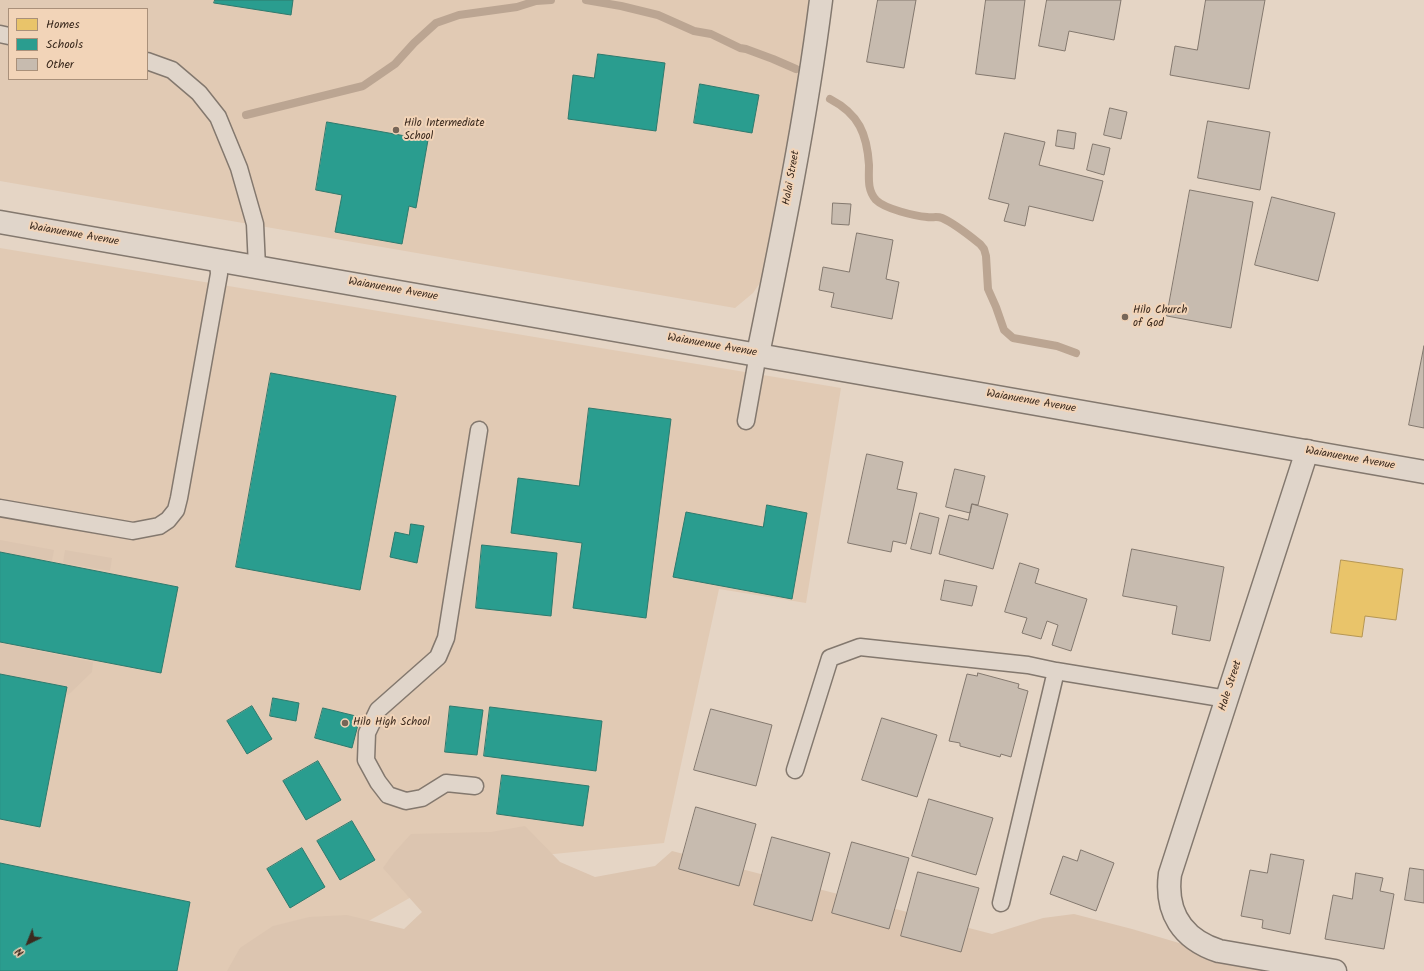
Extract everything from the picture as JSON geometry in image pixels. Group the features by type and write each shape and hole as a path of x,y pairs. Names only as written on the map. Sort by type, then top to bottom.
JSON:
{"main road":[{"name":"Halai Street","path":"758,354 783,231 813,66 821,0"},
{"name":"Waianuenue Avenue","path":"0,222 1424,472"},
{"name":"Hale Street","path":"1307,451 1170,874 1169,886 1170,899 1178,922 1186,933 1207,947 1219,951 1335,971"}],"lane":[{"path":"148,61 172,70 199,93 218,117 239,168 256,224 257,267"},
{"path":"0,508 133,531 159,526 168,520 176,510 179,498 219,274 218,260"},
{"path":"746,421 758,354"},
{"path":"475,786 446,783 422,798 406,801 388,795 378,782 366,760 367,733 378,710 438,657 446,638 479,430"},
{"path":"795,770 830,658 860,646 1028,665 1227,699"},
{"path":"1001,903 1056,671"}],"shaded area":[{"name":"Hilo Intermediate School","path":"0,0 812,0 770,268 753,293 735,308 0,181"},
{"name":"Hilo High School","path":"0,248 841,388 806,603 719,589 664,843 474,862 279,971 0,971"},
{"path":"0,540 54,550 52,561 0,552"},
{"path":"65,550 112,558 110,571 63,563"},
{"path":"0,643 93,662 92,672 68,695 66,695 67,688 0,674"},
{"path":"525,826 560,862 595,877 655,866 672,851 992,934 1043,918 1074,914 1132,929 1273,971 227,971 240,948 273,926 309,917 347,915 404,929 422,912 383,868 411,834 491,832"}],"building: Homes":[{"path":"1341,560 1403,569 1396,620 1365,616 1362,637 1331,633"}],"building: Schools":[{"path":"215,0 293,0 291,15 214,3"},
{"path":"598,54 665,63 656,131 568,119 573,75 594,78"},
{"path":"700,84 759,95 752,133 694,123"},
{"path":"327,122 428,140 416,208 409,206 402,244 335,232 342,195 316,190"},
{"path":"271,373 396,396 360,590 236,567"},
{"path":"589,408 671,419 646,618 573,608 582,543 511,533 518,478 579,486"},
{"path":"767,505 807,513 792,599 673,577 686,512 763,527"},
{"path":"411,524 424,526 417,563 390,557 395,532 409,535"},
{"path":"482,545 557,553 551,616 476,608"},
{"path":"0,552 178,587 161,673 0,642"},
{"path":"0,674 67,687 40,827 0,819"},
{"path":"273,698 299,703 296,721 270,716"},
{"path":"252,706 272,739 247,754 227,721"},
{"path":"450,706 483,710 477,755 445,752"},
{"path":"490,707 602,721 596,771 484,756"},
{"path":"323,708 360,717 352,748 315,738"},
{"path":"318,761 341,800 306,820 283,781"},
{"path":"502,775 589,786 583,826 497,814"},
{"path":"352,821 375,860 340,880 317,841"},
{"path":"302,848 325,887 290,908 267,869"},
{"path":"0,863 190,902 177,971 0,971"}],"building: Other":[{"path":"878,0 916,0 904,68 867,62"},
{"path":"986,0 1025,0 1015,79 976,74"},
{"path":"1047,0 1121,0 1114,40 1069,31 1065,51 1039,46"},
{"path":"1206,0 1265,0 1249,89 1170,75 1175,46 1197,50"},
{"path":"1110,108 1127,112 1121,139 1104,135"},
{"path":"1208,121 1270,132 1260,190 1198,178"},
{"path":"1058,130 1076,133 1074,149 1056,146"},
{"path":"1005,133 1045,142 1039,165 1103,181 1093,221 1029,206 1025,226 1004,221 1009,204 989,199"},
{"path":"1093,144 1110,148 1104,175 1087,170"},
{"path":"1190,190 1253,202 1231,328 1167,316"},
{"path":"1272,197 1335,213 1318,281 1255,265"},
{"path":"833,203 851,204 849,225 832,224"},
{"path":"857,233 893,240 886,279 899,282 892,319 831,307 834,293 819,290 823,267 849,272"},
{"path":"1424,346 1424,428 1409,425"},
{"path":"867,454 903,462 897,489 917,493 906,544 893,541 891,552 848,543"},
{"path":"955,469 985,476 978,505 972,504 970,513 946,507"},
{"path":"972,504 1008,514 993,569 939,554 949,515 968,520"},
{"path":"920,513 939,518 931,554 911,549"},
{"path":"1132,549 1224,567 1210,641 1172,634 1177,606 1123,596"},
{"path":"1020,563 1039,569 1035,583 1087,599 1071,651 1052,645 1058,625 1047,621 1041,639 1022,633 1027,618 1005,612"},
{"path":"945,580 977,586 972,606 941,600"},
{"path":"978,673 1019,684 1018,688 1028,691 1011,757 1001,754 1000,757 960,746 960,743 949,741 967,674 977,676"},
{"path":"711,709 772,725 756,786 694,770"},
{"path":"882,718 937,735 917,797 862,780"},
{"path":"929,799 993,818 976,875 912,856"},
{"path":"696,807 756,824 739,886 679,869"},
{"path":"772,837 830,853 812,921 754,905"},
{"path":"852,842 909,858 889,929 832,913"},
{"path":"1081,850 1114,863 1096,911 1050,894 1063,856 1077,861"},
{"path":"1271,854 1304,860 1290,934 1262,928 1263,920 1241,916 1250,870 1267,873"},
{"path":"1410,868 1424,870 1424,903 1405,900"},
{"path":"918,872 979,888 961,952 901,936"},
{"path":"1356,873 1383,878 1380,891 1394,894 1384,949 1325,939 1333,895 1352,899"}],"waterway":[{"path":"246,115 363,86 395,64 414,43 436,23 459,15 517,7 536,1 551,0"},
{"path":"586,0 621,6 658,15 694,31 711,34 740,48 773,59 796,69"},
{"path":"830,99 848,111 860,126 868,154 870,188 876,200 900,212 942,218 967,234 984,249 986,256 988,289 1004,330 1013,338 1057,346 1076,353"}],"place":[{"name":"Hilo Intermediate School","path":"396,130"},
{"name":"Hilo Church of God","path":"1125,317"},
{"name":"Hilo High School","path":"345,723"}]}
